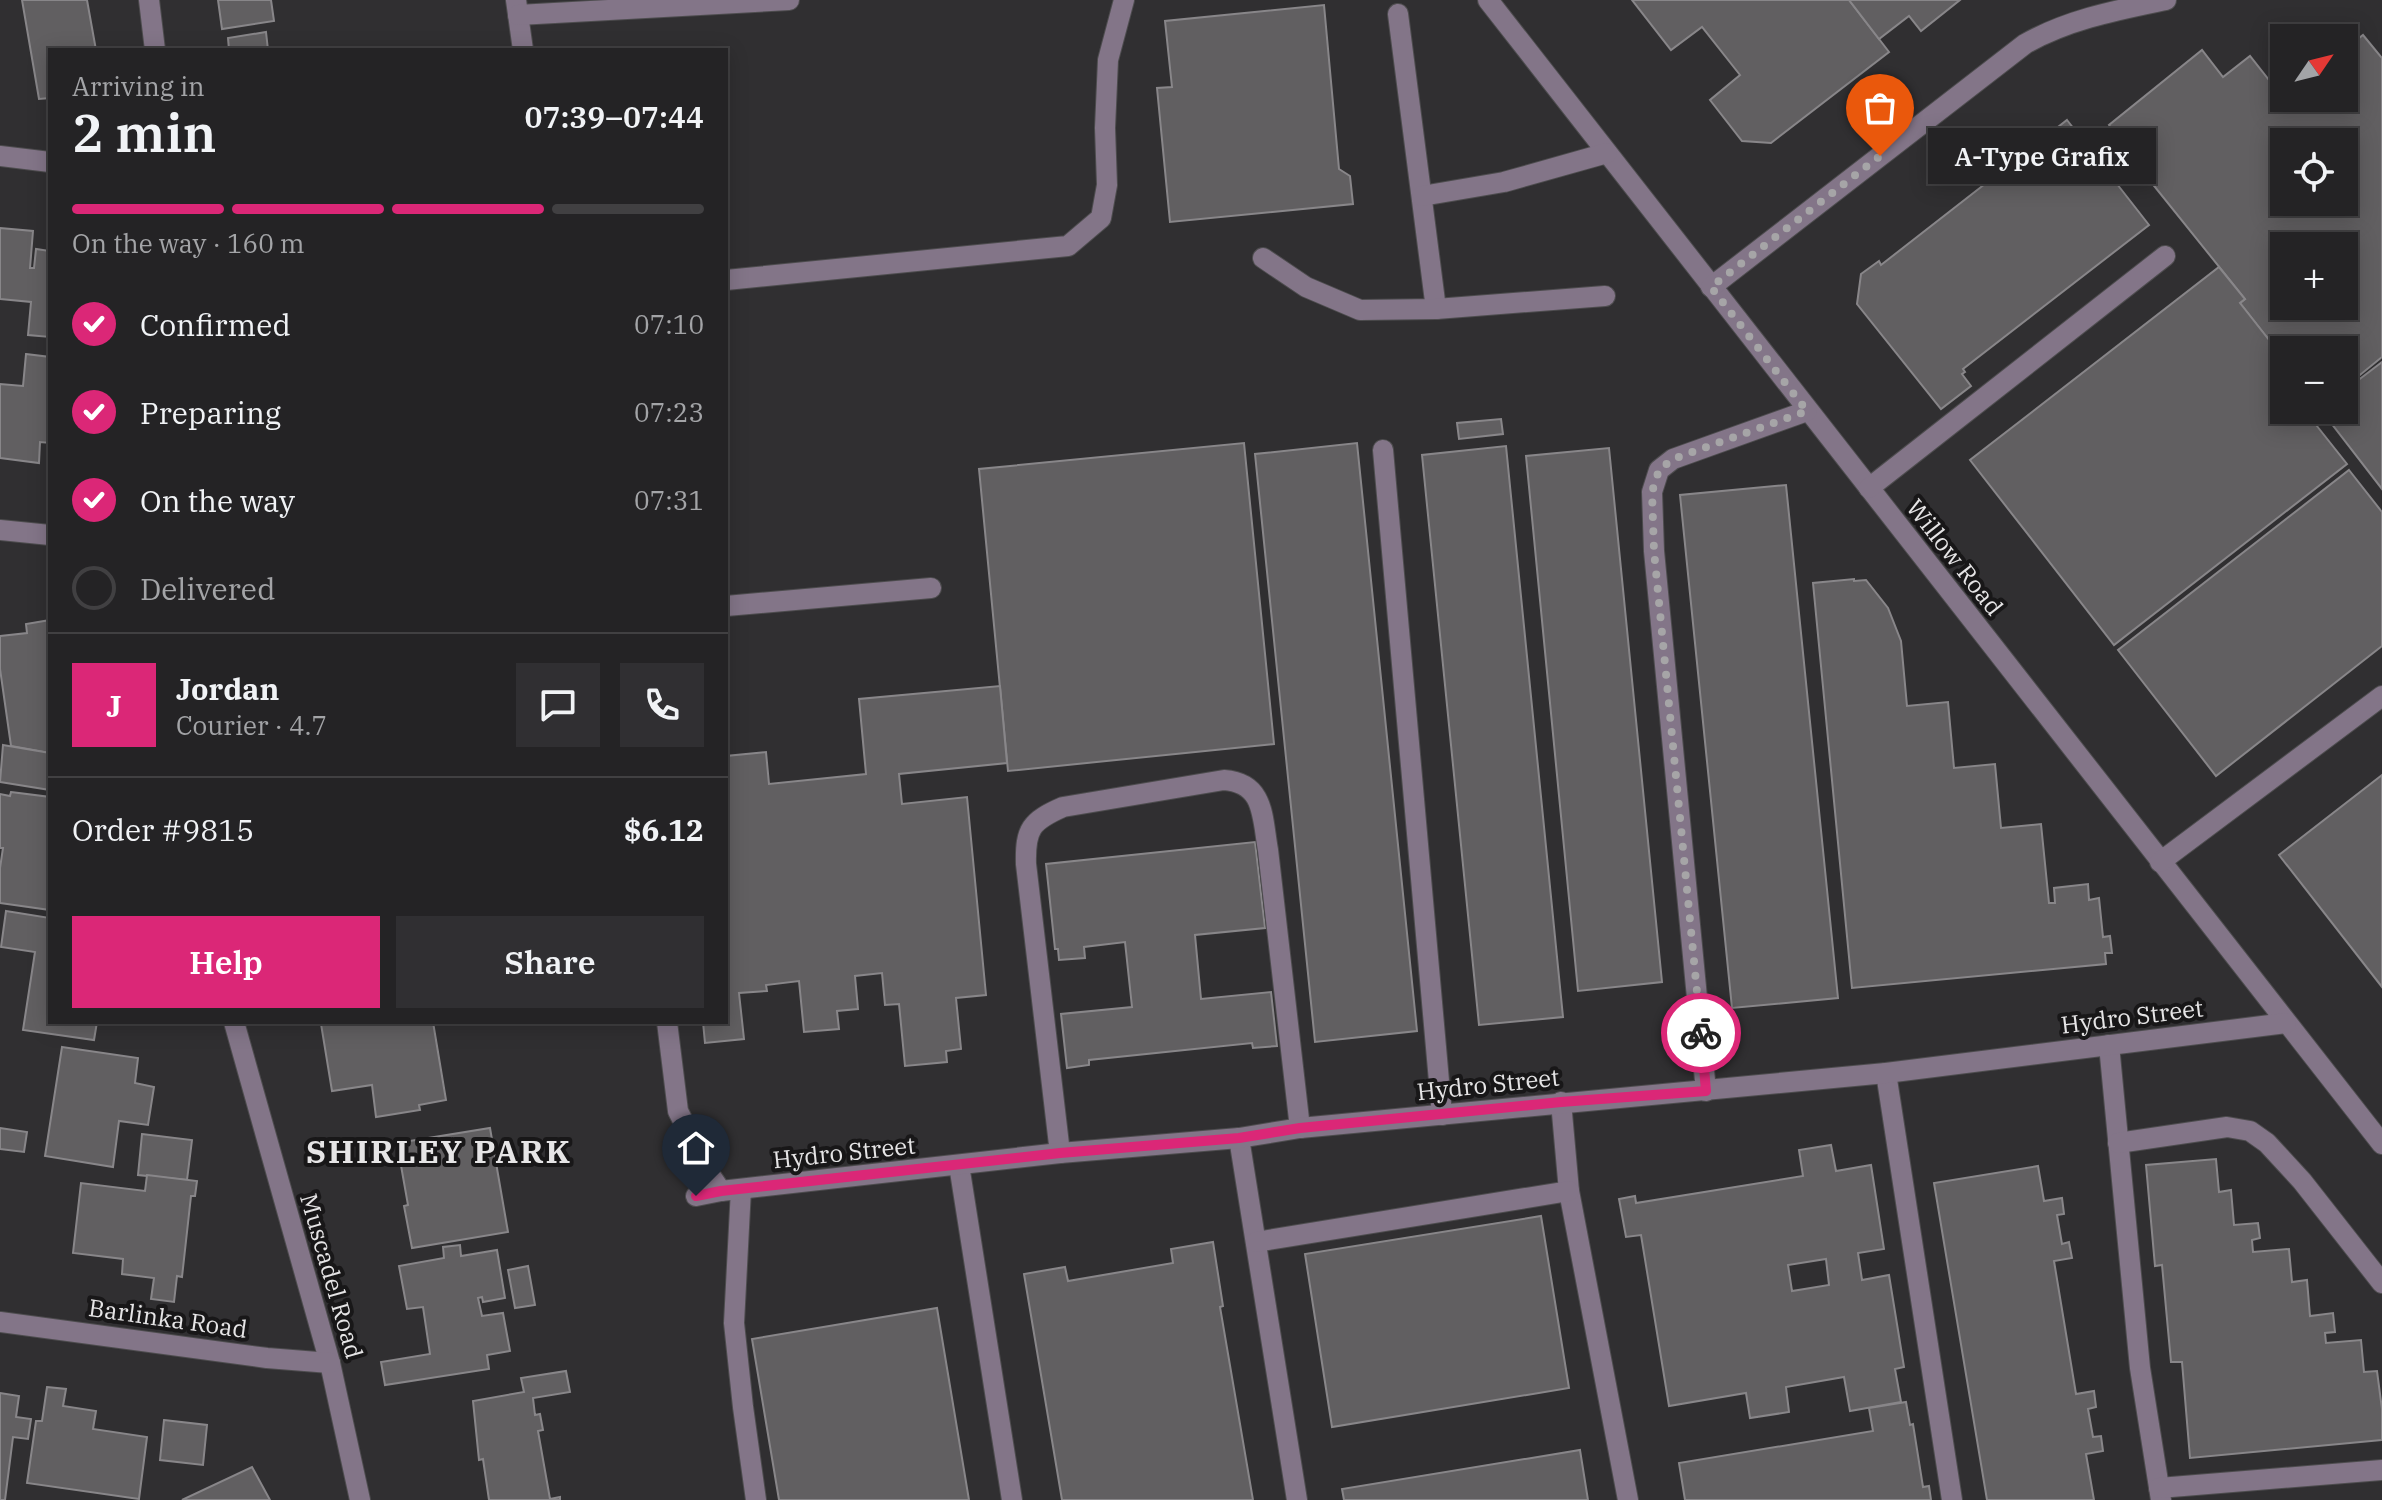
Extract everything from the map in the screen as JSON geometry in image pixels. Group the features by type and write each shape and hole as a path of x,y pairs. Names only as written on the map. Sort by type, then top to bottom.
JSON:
{"street":[{"path":"149,0 155,48"},
{"path":"523,48 517,7 789,0"},
{"path":"728,280 1068,246 1101,218 1107,185 1105,128 1108,60 1124,0"},
{"name":"Willow Road","path":"1488,0 2382,1144"},
{"path":"1711,287 2025,44 2083,19 2166,0"},
{"path":"1398,14 1436,309"},
{"path":"1422,196 1504,182 1607,153"},
{"path":"0,156 48,162"},
{"path":"1869,488 2165,256"},
{"path":"1263,258 1306,287 1360,310 1436,309 1605,296"},
{"path":"1706,1091 1655,567 1652,492 1659,470 1673,459 1807,411"},
{"path":"1383,450 1442,1115"},
{"path":"0,530 48,535"},
{"path":"728,606 931,588"},
{"path":"2160,862 2382,696"},
{"path":"1060,1153 1026,864 1025,841 1030,829 1041,817 1063,807 1224,780 1238,781 1248,786 1261,809 1300,1128"},
{"name":"Hydro Street","path":"696,1196 1060,1153 1239,1138 1300,1128 1886,1073 2286,1023"},
{"name":"Muscadel Road","path":"235,1024 330,1363 360,1500"},
{"path":"667,1024 678,1111 698,1157 731,1190 734,1323 756,1500"},
{"path":"2109,1045 2140,1368 2160,1494 2382,1470"},
{"path":"1886,1073 1952,1500"},
{"path":"1561,1102 1569,1191 1628,1500"},
{"path":"2118,1143 2227,1127 2250,1131 2267,1143 2302,1181 2382,1283"},
{"path":"1239,1138 1297,1500"},
{"path":"959,1165 1012,1500"},
{"path":"1256,1242 1569,1191"},
{"name":"Barlinka Road","path":"0,1322 267,1358 330,1363"}],"building":[{"path":"22,0 87,0 96,48 48,48 48,98 39,99"},
{"path":"218,0 271,0 274,21 222,29"},
{"path":"1632,0 1849,0 1889,52 1771,143 1742,141 1710,100 1740,75 1702,27 1671,50"},
{"path":"1849,0 1960,0 1921,31 1909,16 1879,39"},
{"path":"1324,5 1339,169 1350,176 1353,204 1170,222 1157,88 1172,87 1165,21"},
{"path":"266,32 268,48 229,48 228,38"},
{"path":"2363,35 2382,58 2382,357 2358,377 2358,336 2270,336 2270,341 2240,303 2245,299 2122,146 2124,144 2109,125 2202,50 2223,77 2250,56 2270,81 2270,112 2358,112 2358,39"},
{"path":"2067,120 2149,225 1963,369 1965,372 1962,374 1971,386 1941,409 1857,304 1861,274 1879,261 1881,265"},
{"path":"0,228 33,231 30,268 34,268 36,249 48,251 48,337 28,335 31,302 0,299"},
{"path":"2219,267 2245,299 2240,303 2270,341 2270,424 2315,424 2347,464 2114,645 1970,460"},
{"path":"26,354 48,357 48,443 40,442 39,463 0,458 0,384 23,386"},
{"path":"2382,362 2382,489 2332,424 2358,424 2358,380"},
{"path":"1501,419 1503,434 1459,439 1457,423"},
{"path":"1244,443 1274,744 1008,771 979,469"},
{"path":"1357,443 1417,1031 1315,1042 1255,454"},
{"path":"1506,446 1563,1017 1479,1025 1422,455"},
{"path":"1609,448 1662,982 1578,991 1526,456"},
{"path":"2349,470 2382,512 2382,646 2216,776 2118,650"},
{"path":"1786,485 1838,998 1732,1008 1680,495"},
{"path":"1866,580 1888,608 1901,641 1907,706 1948,702 1954,768 1995,764 2001,828 2041,824 2049,903 2055,903 2054,888 2088,884 2089,900 2099,898 2103,937 2110,936 2112,953 2105,953 2106,964 1852,988 1813,583"},
{"path":"48,620 48,753 11,746 0,669 0,636 27,633 26,624"},
{"path":"1000,686 1007,763 899,774 902,804 967,797 986,995 956,998 961,1049 946,1051 947,1062 905,1066 899,1004 885,1005 882,973 855,976 858,1009 837,1011 839,1029 804,1032 799,981 766,985 767,991 739,993 744,1039 705,1043 703,1024 728,1024 728,756 766,752 769,784 866,774 859,699"},
{"path":"3,745 48,753 48,790 0,782"},
{"path":"2382,775 2382,987 2279,855"},
{"path":"11,792 48,797 48,910 0,903 3,848 0,848 0,794 10,796"},
{"path":"1255,842 1265,928 1195,935 1201,999 1271,992 1277,1046 1253,1048 1252,1043 1089,1060 1089,1065 1067,1068 1061,1014 1132,1007 1125,942 1084,947 1085,958 1059,960 1058,949 1055,949 1046,864"},
{"path":"6,911 48,918 48,1024 97,1024 94,1040 23,1030 35,952 1,947"},
{"path":"321,1024 433,1024 446,1100 419,1105 420,1110 376,1117 372,1085 332,1091"},
{"path":"62,1047 138,1058 135,1083 154,1087 148,1125 119,1121 113,1167 45,1156"},
{"path":"0,1128 27,1132 24,1152 0,1149"},
{"path":"490,1128 508,1232 412,1248 397,1143"},
{"path":"142,1134 192,1140 187,1180 138,1175"},
{"path":"1831,1145 1836,1171 1871,1165 1884,1249 1858,1253 1862,1280 1889,1275 1904,1367 1895,1369 1901,1402 1850,1411 1844,1377 1786,1387 1789,1412 1750,1418 1746,1393 1669,1406 1641,1235 1626,1237 1619,1199 1635,1196 1636,1203 1803,1176 1799,1150","holes":["1826,1259 1829,1285 1792,1291 1788,1265"]},
{"path":"2216,1159 2219,1192 2231,1190 2234,1225 2258,1223 2260,1238 2252,1240 2253,1252 2289,1249 2292,1282 2307,1280 2310,1316 2333,1313 2335,1332 2325,1333 2326,1343 2361,1340 2364,1372 2377,1371 2382,1440 2190,1458 2182,1362 2171,1362 2162,1265 2155,1266 2146,1165"},
{"path":"2038,1166 2044,1201 2062,1198 2064,1214 2057,1215 2062,1244 2069,1242 2072,1258 2054,1261 2076,1394 2094,1391 2096,1407 2088,1409 2093,1437 2101,1436 2103,1451 2086,1454 2094,1500 1987,1500 1934,1183"},
{"path":"147,1175 197,1181 195,1196 191,1196 182,1277 177,1276 174,1302 151,1299 154,1278 122,1274 123,1259 73,1253 81,1183 145,1191"},
{"path":"1541,1216 1569,1388 1332,1427 1305,1254"},
{"path":"1213,1242 1223,1306 1220,1307 1253,1500 1062,1500 1024,1274 1065,1267 1068,1281 1173,1263 1171,1249"},
{"path":"460,1245 461,1256 497,1250 505,1298 483,1302 482,1297 478,1298 482,1316 503,1313 510,1351 487,1355 489,1369 385,1385 381,1362 430,1354 423,1307 407,1309 399,1266 444,1258 443,1247"},
{"path":"528,1266 535,1305 515,1308 508,1270"},
{"path":"937,1308 969,1500 779,1500 752,1339"},
{"path":"566,1371 570,1392 533,1398 535,1415 540,1414 543,1430 538,1431 550,1499 560,1497 560,1500 489,1500 483,1459 479,1460 473,1401 524,1392 521,1378"},
{"path":"47,1387 66,1389 63,1406 96,1411 93,1429 147,1437 139,1499 27,1483 36,1421 42,1421"},
{"path":"0,1393 19,1396 16,1417 31,1419 28,1439 13,1437 5,1500 0,1500"},
{"path":"1906,1402 1910,1425 1913,1424 1923,1487 1929,1486 1931,1500 1685,1500 1679,1463 1873,1431 1869,1408"},
{"path":"164,1420 207,1425 203,1465 160,1460"},
{"path":"1580,1450 1588,1500 1344,1500 1342,1489"},
{"path":"252,1467 270,1500 182,1500"}],"way so far":[{"path":"1701,1033 1654,551 1652,492 1659,470 1673,459 1807,411 1711,287 1880,156"}],"place":[{"name":"A-Type Grafix","path":"1880,156"}],"district":[{"name":"SHIRLEY PARK","path":"439,1151"}],"route":[{"path":"696,1196 1060,1153 1239,1138 1300,1128 1706,1091 1701,1033"}]}
